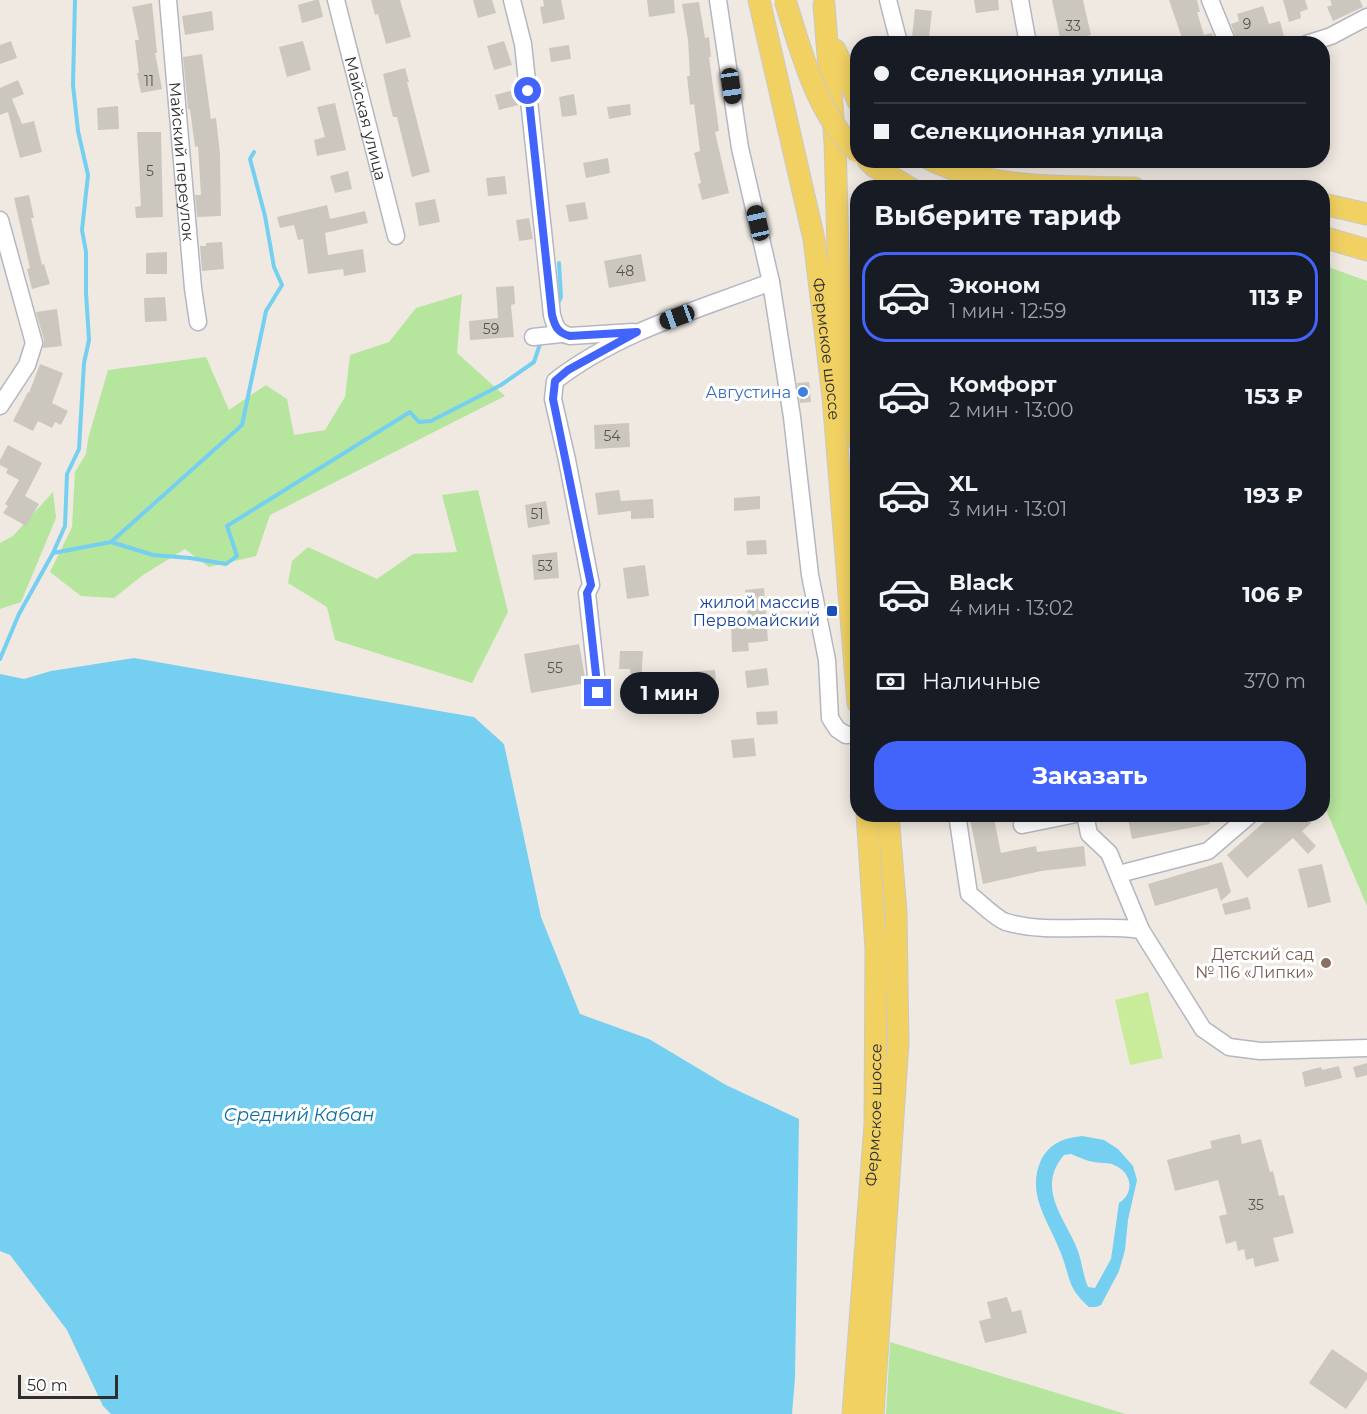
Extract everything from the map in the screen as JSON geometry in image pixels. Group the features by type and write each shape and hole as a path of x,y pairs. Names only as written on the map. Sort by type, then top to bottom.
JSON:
{"main road":[{"name":"Фермское шоссе","path":"759,0 814,239 833,397 850,605"},
{"path":"785,0 809,75 842,138 850,145"},
{"name":"Фермское шоссе","path":"824,2 836,142 839,285 850,372"},
{"path":"824,2 836,54 850,84"},
{"path":"877,168 897,180"},
{"path":"947,168 989,180"},
{"path":"1330,206 1367,214"},
{"path":"1330,239 1367,250"},
{"path":"1330,250 1367,256"},
{"name":"Фермское шоссе","path":"853,1414 875,1124 876,949 868,822"},
{"name":"Фермское шоссе","path":"873,1414 898,1043 896,912 889,822"}],"street":[{"name":"Майский переулок","path":"168,0 193,288 198,321"},
{"name":"Майская улица","path":"336,0 396,236"},
{"path":"512,0 523,44 552,315 555,327 561,334"},
{"path":"718,0 740,148 771,282 792,417 810,575 827,660 830,718 837,729 846,735 850,735"},
{"path":"888,0 897,36"},
{"path":"1020,0 1027,36"},
{"path":"1210,0 1225,36"},
{"path":"1330,36 1367,17"},
{"path":"0,220 34,343 27,365 0,406"},
{"path":"598,693 587,593 591,585 553,399 555,381 568,370 637,332 771,282"},
{"path":"533,337 637,332"},
{"path":"958,822 969,894 1004,922 1048,928 1119,927 1141,930"},
{"path":"1022,825 1037,822"},
{"path":"1086,822 1089,834 1109,853 1141,930 1203,1029 1230,1047 1260,1051 1367,1048"},
{"path":"1119,874 1208,850 1241,822"}],"green space":[{"path":"1330,268 1367,281 1367,906 1330,819"},
{"path":"462,294 457,353 505,396 270,515 256,556 209,567 185,549 143,575 114,598 81,596 50,572 72,527 75,472 86,454 88,439 108,370 206,357 229,410 266,385 287,399 294,435 325,430 345,397 350,355 389,342 416,308"},
{"path":"478,490 508,612 472,683 335,640 327,607 288,583 292,561 308,547 377,579 413,554 457,552 442,495"},
{"path":"53,492 56,518 21,602 0,609 0,543 13,536"},
{"path":"1148,992 1163,1058 1130,1065 1115,1000"},
{"path":"890,1342 1119,1412 1126,1414 886,1414"}],"water":[{"name":"Средний Кабан","path":"134,658 474,717 504,744 541,917 580,1014 649,1039 726,1085 799,1119 795,1378 792,1414 111,1414 103,1406 67,1330 10,1255 0,1251 0,674 24,679 51,671"},
{"path":"1075,1137 1104,1140 1118,1149 1133,1166 1137,1180 1128,1220 1125,1250 1119,1271 1101,1305 1096,1307 1089,1307 1076,1293 1037,1196 1037,1172 1041,1160 1053,1145","holes":["1071,1154 1091,1161 1114,1165 1125,1172 1128,1177 1128,1194 1119,1203 1111,1259 1095,1288 1088,1287 1078,1251 1061,1216 1053,1192 1052,1180 1056,1168 1064,1155"]}],"building":[{"path":"319,0 323,17 302,23 298,5"},
{"path":"371,0 400,0 411,37 386,44 378,14 375,15"},
{"path":"473,0 492,0 496,13 478,18"},
{"path":"543,0 561,0 565,19 543,24 540,7 544,6"},
{"path":"647,0 674,0 675,13 649,17"},
{"path":"974,0 998,0 999,10 976,13"},
{"path":"1052,0 1083,0 1091,35 1060,36"},
{"path":"1169,0 1197,0 1200,12 1197,12 1204,35 1212,33 1213,36 1181,36"},
{"path":"1283,0 1305,0 1308,9 1300,12 1301,18 1289,22"},
{"path":"1330,0 1360,0 1363,7 1333,21 1327,7 1332,5"},
{"path":"699,2 705,38 709,37 711,57 709,57 719,131 715,132 729,193 702,200 698,184 701,183 694,153 700,151 694,104 690,105 687,76 690,76 688,40 682,4"},
{"path":"152,3 157,53 155,53 162,89 141,93 135,40 139,40 132,7"},
{"path":"1263,6 1269,24 1280,21 1284,36 1235,36 1231,24 1239,21 1237,14"},
{"path":"915,9 932,11 929,36 912,36"},
{"path":"212,11 214,30 185,35 182,16"},
{"path":"11,41 17,58 0,64 0,45"},
{"path":"303,41 311,70 287,77 279,47"},
{"path":"504,41 512,65 494,70 487,46"},
{"path":"569,45 571,59 551,62 549,48"},
{"path":"202,54 211,119 216,118 220,154 221,216 197,217 195,195 201,195 198,146 195,147 190,109 188,109 183,57"},
{"path":"405,68 430,172 412,177 397,117 393,117 383,74"},
{"path":"18,80 24,94 12,99 22,124 34,121 42,152 20,158 8,112 0,115 0,88"},
{"path":"514,90 518,105 499,110 495,95"},
{"path":"574,94 577,115 562,117 559,97"},
{"path":"335,103 346,150 317,156 314,140 325,137 317,107"},
{"path":"630,104 631,115 609,119 607,107"},
{"path":"118,106 119,129 98,130 97,108"},
{"path":"137,132 161,132 163,217 136,218 135,207 141,206"},
{"path":"608,158 610,173 586,178 583,163"},
{"path":"348,171 352,189 335,193 330,176"},
{"path":"505,176 507,194 488,196 486,178"},
{"path":"29,195 34,218 31,218 42,265 44,264 50,284 32,289 27,269 30,268 14,198"},
{"path":"435,199 440,222 419,226 415,203"},
{"path":"585,202 588,219 569,222 566,205"},
{"path":"327,205 330,219 365,211 368,223 325,233 328,255 363,249 366,272 344,276 343,269 308,274 303,239 298,240 294,225 280,228 277,217"},
{"path":"529,218 533,239 519,241 516,220"},
{"path":"222,242 224,269 202,271 200,246 206,246 206,243"},
{"path":"167,252 167,274 146,274 146,253"},
{"path":"641,254 646,281 609,288 604,261"},
{"path":"514,286 515,304 511,305 514,337 470,340 469,321 498,318 496,287"},
{"path":"165,297 167,321 145,322 144,298"},
{"path":"57,309 62,346 43,348 44,340 36,312"},
{"path":"40,364 63,373 52,403 68,411 61,425 55,422 52,428 38,421 33,431 13,421 29,393"},
{"path":"809,382 811,402 800,403 797,383"},
{"path":"629,423 630,447 595,449 594,425"},
{"path":"8,445 42,463 25,496 39,504 26,526 3,513 8,506 5,504 19,480 6,473 8,469 0,465 0,460"},
{"path":"619,490 621,501 653,499 654,518 631,519 631,511 598,515 595,493"},
{"path":"760,496 760,509 734,511 734,498"},
{"path":"546,501 550,524 528,528 525,505"},
{"path":"766,540 767,554 747,555 746,541"},
{"path":"557,552 559,578 534,580 532,555"},
{"path":"645,565 649,596 627,599 623,568"},
{"path":"764,588 768,641 748,643 749,651 732,652 731,622 748,621 745,590"},
{"path":"579,644 586,683 531,693 524,654"},
{"path":"620,651 643,651 641,682 654,681 655,691 661,691 663,707 641,710 640,699 640,704 634,704 630,669 619,669"},
{"path":"767,668 769,685 747,688 745,671"},
{"path":"715,670 717,695 703,696 703,687 689,687 688,672"},
{"path":"777,711 778,724 757,725 756,712"},
{"path":"754,738 756,756 733,758 731,740"},
{"path":"971,822 995,822 1001,853 1036,846 1037,852 1084,846 1086,866 1041,871 983,884"},
{"path":"1129,822 1210,822 1210,824 1132,839"},
{"path":"1264,822 1311,823 1302,831 1316,846 1308,854 1293,838 1247,878 1227,855"},
{"path":"1222,862 1231,892 1221,901 1217,888 1155,906 1148,884"},
{"path":"1322,864 1331,902 1308,908 1298,869"},
{"path":"1248,897 1251,909 1225,915 1222,904"},
{"path":"1367,1063 1367,1075 1356,1078 1353,1067"},
{"path":"1339,1066 1342,1078 1305,1087 1302,1072 1321,1067 1322,1070"},
{"path":"1240,1134 1242,1144 1261,1139 1270,1172 1273,1171 1279,1196 1284,1195 1294,1233 1273,1238 1279,1261 1255,1267 1253,1258 1246,1260 1244,1249 1238,1251 1236,1241 1226,1244 1219,1216 1227,1214 1218,1180 1175,1191 1167,1160 1212,1148 1210,1141"},
{"path":"1007,1297 1012,1312 1021,1310 1027,1333 985,1343 979,1321 991,1318 987,1302"},
{"path":"1332,1349 1367,1373 1367,1379 1346,1409 1309,1383"}],"waterway":[{"path":"0,659 19,614 53,553 65,526 67,474 79,449 84,363 89,340 86,252 82,230 88,175 78,131 73,85 75,0"},
{"path":"111,542 242,425 266,311 282,285 274,267 265,216 250,159 254,152"},
{"path":"558,303 561,297 559,263"},
{"path":"53,553 111,542 153,555 226,564 237,556 227,526 410,412 419,422 431,421 501,385 534,362 540,344"}],"place":[{"name":"Августина","path":"803,392"},
{"name":"жилой массив Первомайский","path":"832,611"},
{"name":"Детский сад № 116 «Липки»","path":"1326,963"}],"route":[{"path":"528,91 555,327 561,334 570,336 637,332 568,370 555,381 553,399 591,585 587,593 598,693"}]}
